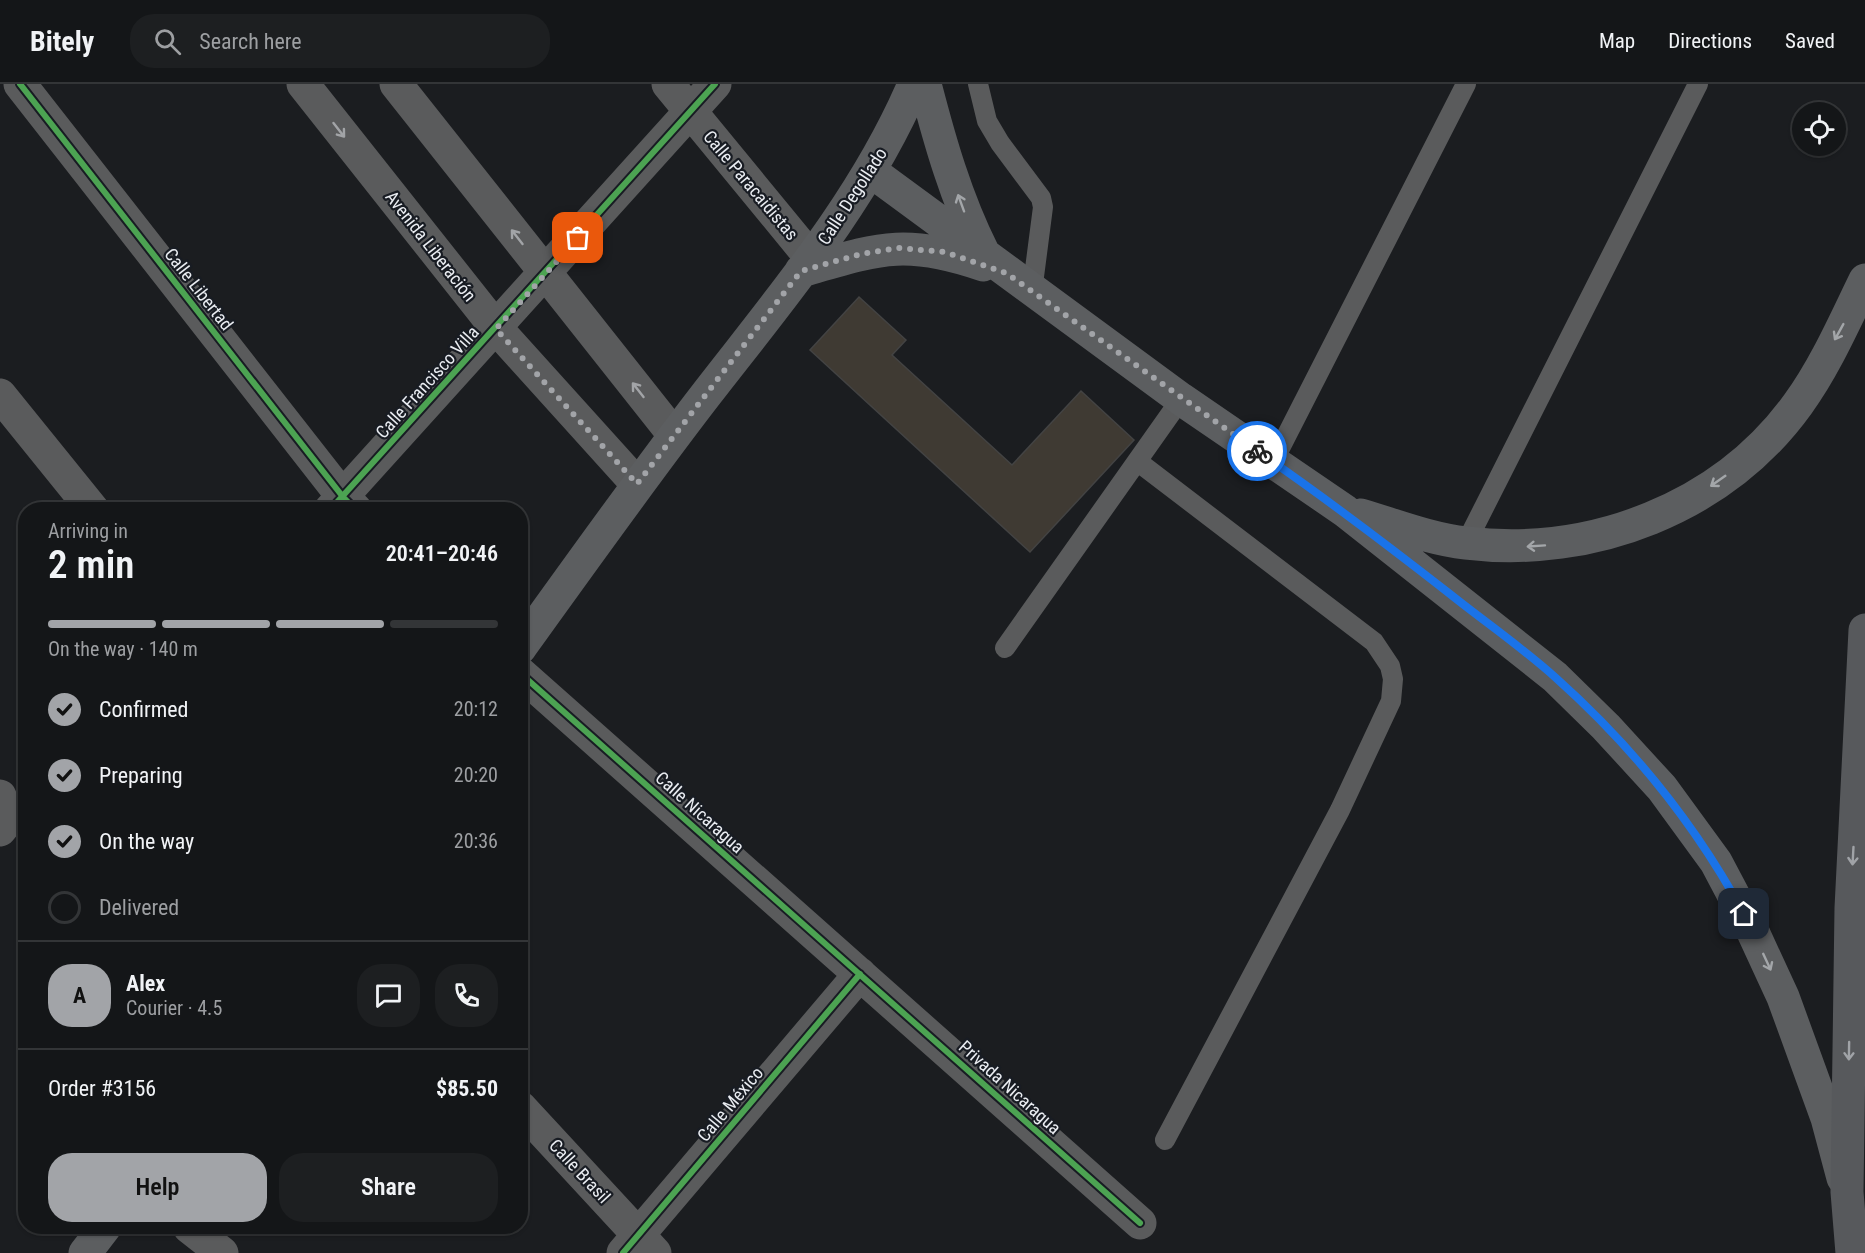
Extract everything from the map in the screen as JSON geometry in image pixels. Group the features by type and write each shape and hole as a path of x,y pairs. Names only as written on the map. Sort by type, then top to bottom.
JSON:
{"highway":[{"path":"1852,1253 1847,1192 1851,908 1865,630"}],"main road":[{"name":"Calle Degollado","path":"528,637 637,484 806,265 872,172 914,84"},
{"path":"925,84 954,186 966,218 996,264"},
{"path":"872,172 1032,292 1181,399 1345,511 1555,677 1606,727 1662,788 1716,862 1753,932 1783,997 1827,1118 1847,1192"},
{"path":"806,265 871,252 916,248 996,264"},
{"path":"1345,511 1466,543 1520,547 1561,544 1623,530 1672,510 1719,481 1763,445 1798,404 1843,326 1865,280"},
{"path":"85,1253 100,1234"}],"street":[{"name":"Calle Libertad","path":"20,84 340,502"},
{"name":"Avenida Liberación","path":"303,84 496,329 637,484"},
{"path":"396,84 674,435"},
{"name":"Calle Paracaidistas","path":"668,84 806,265"},
{"name":"Calle Francisco Villa","path":"346,502 496,329 715,84"},
{"path":"0,395 87,502"},
{"name":"Calle Nicaragua","path":"528,680 860,974"},
{"name":"Privada Nicaragua","path":"860,974 1140,1223"},
{"name":"Calle México","path":"639,1247 860,974"},
{"name":"Calle Brasil","path":"528,1116 639,1247"},
{"path":"198,1234 222,1253"}],"lane":[{"path":"978,84 987,121 1000,143 1041,198 1043,207 1032,292"},
{"path":"1273,462 1466,84"},
{"path":"1466,543 1698,84"},
{"path":"1005,648 1181,399"},
{"path":"1137,461 1374,642 1390,666 1393,679 1390,701 1340,810 1165,1140"}],"building":[{"path":"859,297 906,340 892,355 1012,465 1081,391 1134,440 1030,552 810,350"}],"cycle path":[{"path":"20,84 348,502"},
{"path":"337,502 715,84"},
{"path":"528,680 1140,1223"},
{"path":"623,1253 860,974"}],"way so far":[{"path":"578,238 496,329 637,484 801,271 861,254 898,248 945,252 1006,273 1257,451"}],"route":[{"path":"1257,451 1345,511 1555,677 1606,727 1662,788 1716,862 1744,914"}]}
